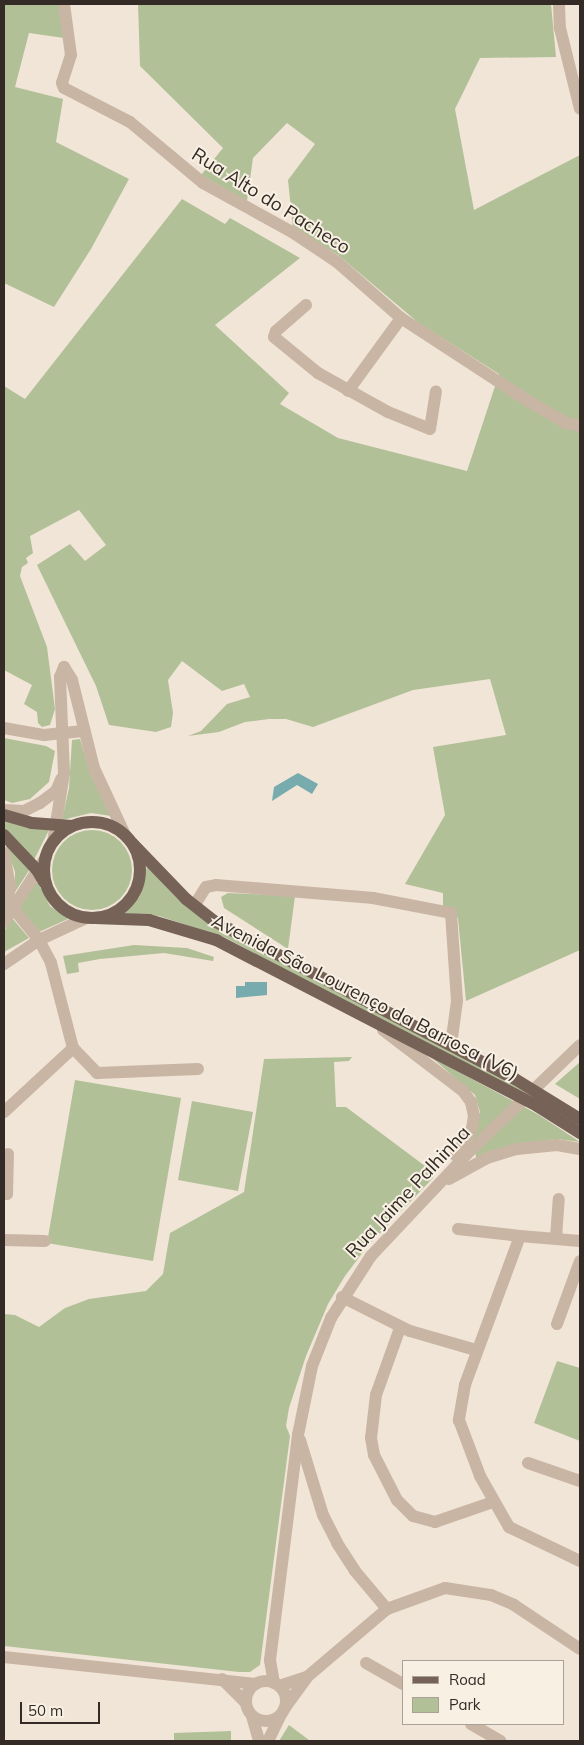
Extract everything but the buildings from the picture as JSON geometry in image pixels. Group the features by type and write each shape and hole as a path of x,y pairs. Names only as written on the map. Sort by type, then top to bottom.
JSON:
{"main road":[{"name":"Avenida São Lourenço da Barrosa (V6)","path":"4,815 32,823 54,825 72,826 89,822 105,824 129,840 194,906 241,936 451,1046 558,1105 580,1120"},
{"path":"48,890 44,873 46,857 53,842 72,826"},
{"name":"Avenida São Lourenço da Barrosa (V6)","path":"4,835 37,870 48,890 63,909 91,918 149,920 186,928 250,956 537,1106 580,1133"},
{"path":"91,918 118,910 135,892 140,867 129,840"}],"street":[{"name":"Rua Alto do Pacheco","path":"64,4 71,55 62,86 130,122 203,183 292,232 337,262 401,318 530,402 566,423 580,426"},
{"path":"559,4 560,28 580,109"},
{"path":"306,305 276,331 274,337 318,372 348,391 388,412 430,429 436,392"},
{"path":"348,391 401,318"},
{"path":"53,842 54,825 64,773 64,734 60,677 64,667 72,680 83,731 94,768 129,840"},
{"path":"4,728 44,735 83,731"},
{"path":"4,810 24,811 40,803 56,791 64,773"},
{"path":"4,853 10,886 4,921"},
{"path":"8,905 46,857"},
{"path":"194,906 206,888 241,885 373,898 451,913 457,1001 451,1046"},
{"path":"8,905 39,940 51,963 74,1048 97,1073 198,1070"},
{"path":"4,964 39,940 91,918"},
{"path":"363,1016 457,1086 471,1102 474,1116 472,1129 466,1143 444,1168 434,1188"},
{"name":"Rua Jaime Palhinha","path":"245,1702 248,1691 258,1683 270,1660 298,1435 312,1366 321,1340 342,1298 371,1256 434,1188 471,1150 574,1054 580,1045"},
{"path":"4,1112 74,1048"},
{"path":"558,1105 580,1109"},
{"path":"434,1188 478,1163 506,1152 543,1146 580,1149"},
{"path":"4,1194 7,1194 8,1154"},
{"path":"556,1238 559,1199"},
{"path":"458,1229 580,1241"},
{"path":"520,1236 476,1350 465,1385 459,1420 462,1434 493,1502 509,1526 523,1536 580,1561"},
{"path":"4,1240 46,1241"},
{"path":"557,1324 580,1261"},
{"path":"342,1298 400,1328 476,1350"},
{"path":"400,1328 376,1395 371,1438 374,1455 397,1500 414,1516 435,1522 493,1502"},
{"path":"298,1435 323,1514 334,1536 355,1571 387,1609"},
{"path":"528,1463 580,1481"},
{"path":"268,1741 282,1712 307,1677 387,1609 425,1593 446,1588 467,1589 514,1605 580,1649"},
{"path":"4,1657 276,1685 307,1677"},
{"name":"Rua Jaime Palhinha","path":"270,1660 276,1685 285,1696 282,1712"},
{"path":"366,1663 402,1683"},
{"path":"222,1679 245,1702 252,1716 259,1741"},
{"path":"252,1716 263,1721 282,1712"},
{"path":"473,1725 501,1741"}],"green space":[{"path":"4,4 60,4 64,38 29,33 15,87 63,99 56,142 129,179 91,249 54,307 4,283"},
{"path":"138,4 551,4 556,57 480,58 455,109 474,210 580,155 580,950 466,1001 458,918 443,906 443,893 405,884 445,815 433,747 506,735 490,679 413,690 313,727 286,719 269,719 245,722 219,732 188,736 201,731 227,704 250,697 244,684 222,691 182,661 168,680 173,713 171,727 156,732 109,725 96,686 37,565 70,544 85,561 106,545 79,510 30,536 33,553 26,558 28,563 22,567 20,576 47,647 55,709 50,725 42,727 38,723 37,712 24,704 32,685 4,670 4,386 25,399 182,199 225,224 230,218 300,258 215,325 289,393 280,404 338,438 467,471 499,374 420,324 338,255 293,228 288,180 315,144 287,123 253,158 247,201 201,175 223,148 140,66"},
{"path":"4,738 46,746 55,751 49,782 30,799 12,803 4,800"},
{"path":"80,739 90,773 111,816 91,813 62,820 69,788 72,740"},
{"path":"4,821 49,830 34,860 4,828"},
{"path":"92,830 107,833 120,842 129,855 132,870 129,885 120,898 107,907 92,910 77,907 64,898 55,885 52,870 55,855 64,842 77,833"},
{"path":"5,844 30,869 15,892 15,872"},
{"path":"147,866 177,898 513,1084 580,1123 580,1127 226,938 159,916 124,913 140,896"},
{"path":"35,883 38,883 50,906 68,919 39,932 19,907"},
{"path":"228,893 295,896 288,949 224,908 221,897"},
{"path":"12,918 29,938 4,952 4,931"},
{"path":"134,945 187,948 214,957 213,961 164,953 100,959 78,963 79,972 67,974 63,956"},
{"path":"352,1057 349,1061 334,1062 336,1107 346,1107 433,1172 433,1178 366,1248 345,1276 328,1304 306,1356 289,1408 286,1426 290,1436 260,1665 250,1672 239,1672 4,1646 4,1314 15,1315 39,1327 65,1308 89,1299 146,1291 163,1274 170,1233 244,1192 264,1059"},
{"path":"431,1057 539,1115 580,1142 557,1139 525,1143 477,1161 472,1138 480,1112 475,1095"},
{"path":"580,1062 580,1099 555,1084"},
{"path":"75,1080 181,1098 153,1261 47,1243"},
{"path":"192,1101 253,1112 238,1191 178,1180"},
{"path":"557,1361 580,1368 580,1441 534,1423"},
{"path":"289,1725 309,1740 312,1741 279,1741"},
{"path":"231,1731 231,1741 174,1741 174,1733"}],"water":[{"path":"298,773 318,784 312,794 297,785 272,801 274,787"},
{"path":"245,982 267,982 267,995 236,998 236,986 245,986"}]}
